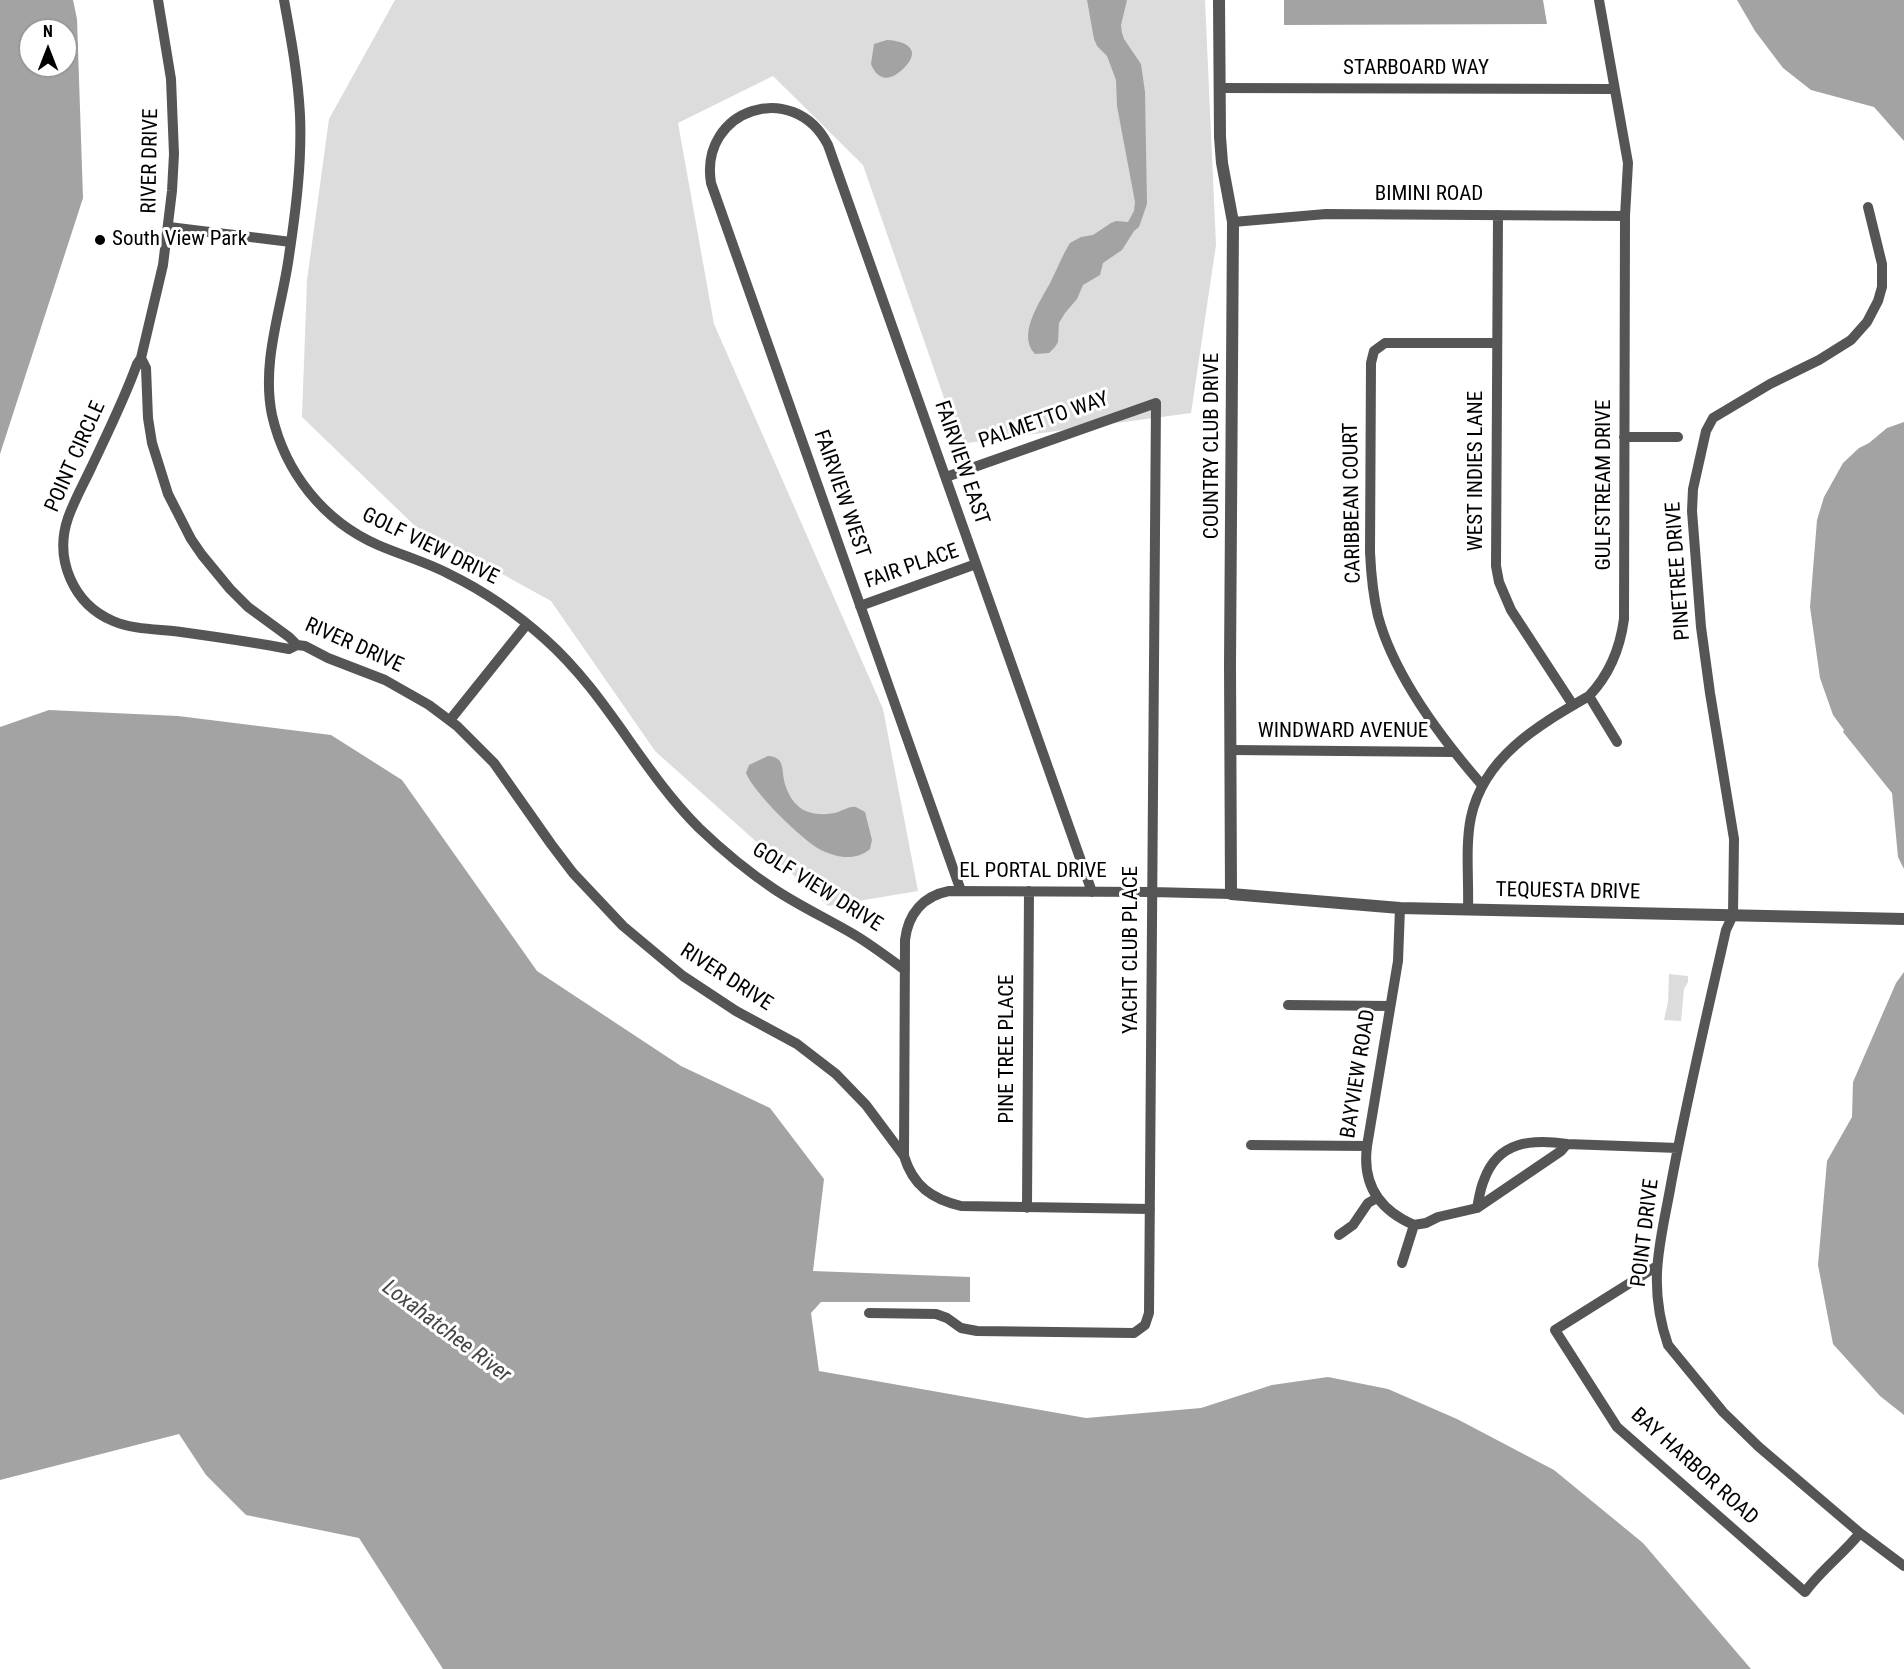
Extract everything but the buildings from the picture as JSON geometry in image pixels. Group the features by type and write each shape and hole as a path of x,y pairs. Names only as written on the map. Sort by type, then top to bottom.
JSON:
{"street":[{"name":"RIVER DRIVE","path":"158,0 166,42 173,117 174,163 169,227 163,265 141,358 146,368 148,418 160,471 179,517 202,555 248,607 297,645 305,646 408,691 450,720 494,763 550,844 573,873 623,926 654,953 713,996 797,1044 824,1063 854,1091 904,1156"},
{"name":"GOLF VIEW DRIVE","path":"284,0 294,53 300,116 299,179 269,374 271,410 281,445 291,465 316,501 339,522 377,544 448,573 500,604 527,624 569,662 589,685 655,778 676,803 722,849 774,889 857,936 905,970"},
{"name":"COUNTRY CLUB DRIVE","path":"1219,0 1220,137 1222,163 1233,222 1230,664 1232,894"},
{"name":"GULFSTREAM DRIVE","path":"1468,909 1469,834 1475,802 1482,785 1501,758 1513,746 1588,696 1604,678 1618,650 1624,619 1625,216 1628,163 1613,89 1599,0"},
{"name":"STARBOARD WAY","path":"1219,88 1613,89"},
{"name":"FAIRVIEW EAST","path":"741,116 761,109 775,108 793,111 811,122 825,138 1092,892"},
{"name":"FAIRVIEW WEST","path":"741,116 724,129 716,141 710,162 711,183 961,891"},
{"name":"PINETREE DRIVE","path":"1733,915 1734,839 1701,627 1692,511 1693,489 1706,430 1713,418 1770,384 1827,355 1851,340 1867,322 1878,301 1882,275 1882,264 1868,207"},
{"name":"BIMINI ROAD","path":"1233,222 1326,214 1625,216"},
{"name":"WEST INDIES LANE","path":"1498,215 1496,559 1499,582 1511,610 1573,705"},
{"path":"169,227 291,242"},
{"name":"CARIBBEAN COURT","path":"1482,785 1453,752 1406,681 1394,659 1379,619 1375,603 1370,552 1371,363 1374,351 1385,343 1497,343"},
{"name":"POINT CIRCLE","path":"141,358 68,518 63,544 64,558 72,583 93,608 115,622 290,649 297,645"},
{"name":"PALMETTO WAY","path":"946,477 1155,403"},
{"name":"YACHT CLUB PLACE","path":"869,1313 936,1314 947,1318 961,1328 977,1330 1134,1333 1140,1330 1148,1320 1155,403"},
{"path":"1624,437 1678,437"},
{"name":"FAIR PLACE","path":"860,606 976,564"},
{"path":"450,720 527,624"},
{"path":"1588,696 1617,742"},
{"name":"WINDWARD AVENUE","path":"1232,750 1453,752"},
{"name":"PINE TREE PLACE","path":"1027,1208 1029,891"},
{"name":"EL PORTAL DRIVE","path":"1027,1208 962,1206 937,1198 926,1190 909,1171 904,1156 905,970 906,932 912,914 920,904 942,892 1232,894"},
{"name":"TEQUESTA DRIVE","path":"1232,894 1400,908 1904,919"},
{"name":"BAYVIEW ROAD","path":"1400,908 1398,961 1365,1158 1370,1186 1377,1198 1402,1220 1414,1225"},
{"name":"POINT DRIVE","path":"1733,915 1726,930 1678,1148 1657,1266 1659,1311 1668,1345 1729,1418 1759,1447 1860,1533 1904,1566"},
{"path":"1288,1005 1390,1006"},
{"path":"1477,1208 1484,1180 1492,1164 1504,1150 1541,1140 1567,1144 1678,1148"},
{"path":"1402,1263 1414,1225 1477,1208 1561,1151 1567,1144"},
{"path":"1251,1145 1367,1146"},
{"path":"1339,1235 1353,1225 1368,1203 1377,1198"},
{"path":"1027,1208 1150,1209"},
{"name":"BAY HARBOR ROAD","path":"1657,1266 1555,1330 1617,1427 1805,1592 1860,1533"}],"shaded area":[{"path":"395,0 1205,0 1216,245 1191,413 960,444 863,165 773,76 678,123 714,324 883,709 918,891 828,906 655,751 551,601 415,526 302,417 307,280 329,119"},
{"path":"1669,974 1688,976 1684,989 1681,1021 1664,1020 1668,1002"}],"water":[{"path":"0,0 73,0 77,18 18,18 18,78 78,78 78,49 83,198 0,454"},
{"path":"1087,0 1127,0 1121,25 1122,33 1141,64 1145,92 1147,204 1139,227 1122,250 1103,263 1100,275 1083,285 1077,299 1059,323 1058,342 1055,347 1049,353 1035,354 1028,336 1033,315 1070,243 1081,237 1093,235 1116,221 1128,222 1134,211 1135,202 1117,106 1116,80 1107,56 1097,46 1094,39"},
{"path":"1284,0 1543,0 1547,24 1284,25"},
{"path":"1737,0 1904,0 1904,141 1874,107 1811,90 1783,68 1755,31"},
{"path":"887,40 906,45 912,51 912,56 904,68 885,78 877,74 871,64 874,44"},
{"path":"1904,422 1904,869 1898,857 1892,793 1843,732 1844,730 1833,715 1820,678 1810,607 1817,520 1824,497 1843,463 1859,448 1887,428"},
{"name":"Loxahatchee River","path":"49,710 178,716 331,735 402,780 537,971 681,1066 770,1108 824,1179 813,1271 970,1277 970,1302 821,1302 811,1313 819,1371 1086,1418 1201,1408 1272,1385 1328,1377 1388,1389 1457,1419 1554,1470 1643,1543 1751,1669 443,1669 359,1538 246,1515 206,1475 179,1434 0,1480 0,727"},
{"path":"768,756 778,759 782,766 787,790 793,801 806,811 822,814 856,807 865,812 872,840 870,849 853,857 833,855 813,845 791,827 758,792 746,773 749,765"},
{"path":"1904,972 1904,1415 1880,1396 1833,1344 1818,1265 1827,1161 1852,1117 1853,1082 1896,983"}],"place":[{"name":"South View Park","path":"100,240"}]}
